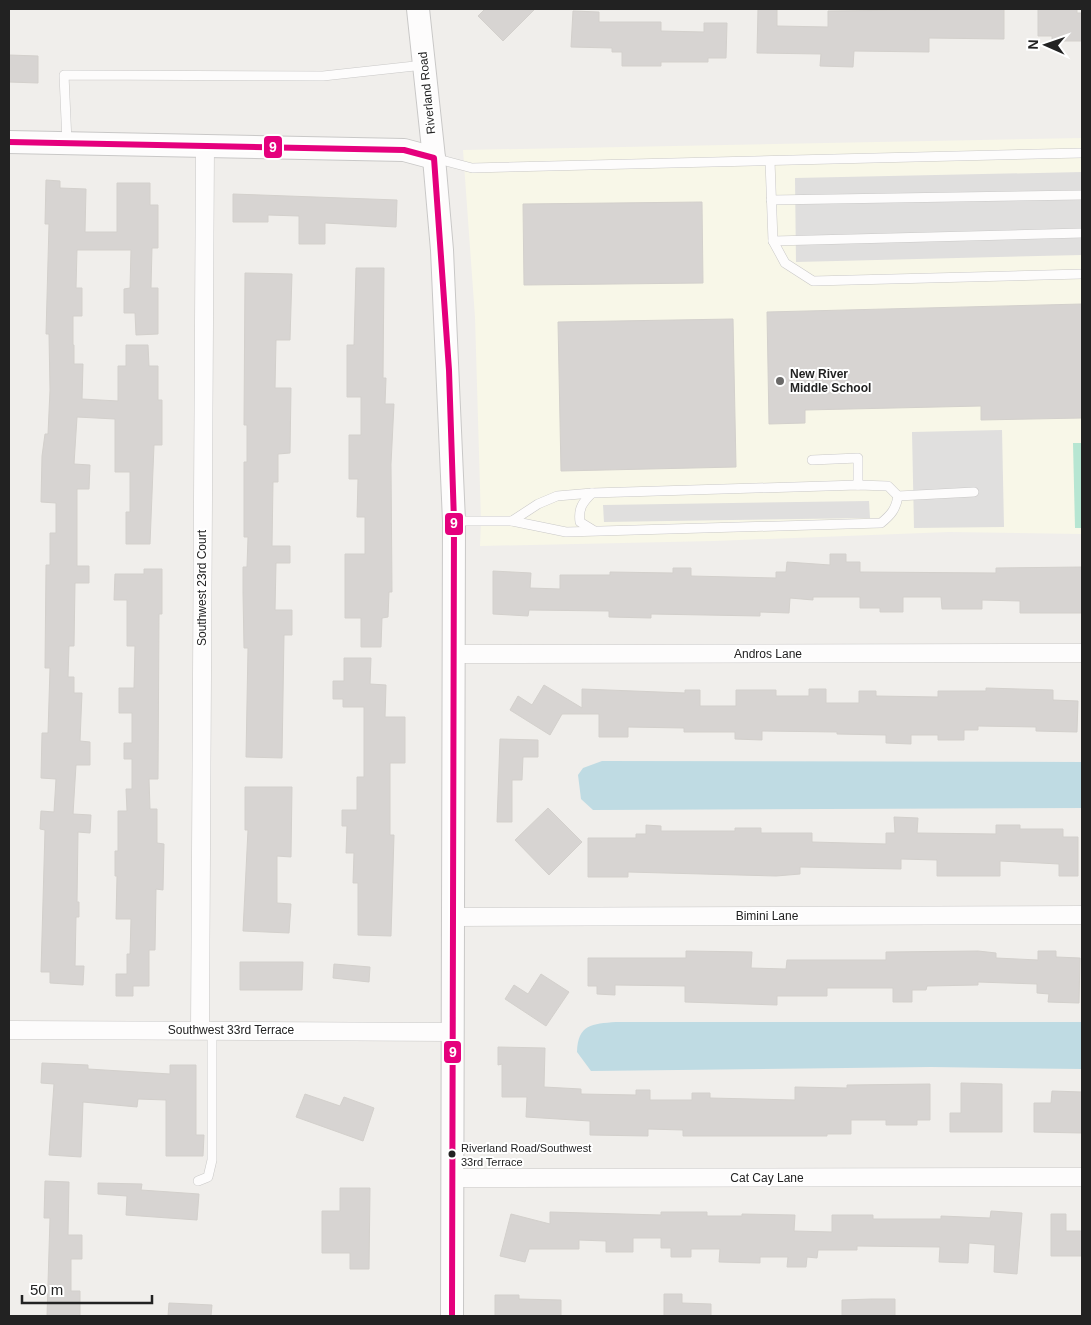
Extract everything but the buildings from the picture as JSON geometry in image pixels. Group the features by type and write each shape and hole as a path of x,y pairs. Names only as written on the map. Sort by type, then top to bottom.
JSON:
{"street":[{"name":"Riverland Road","path":"418,9 434,158 449,370 454,521 452,1316"},
{"path":"9,142 404,150 434,158"},
{"name":"Southwest 23rd Court","path":"205,146 206,1030"},
{"name":"Andros Lane","path":"454,654 1082,653"},
{"name":"Bimini Lane","path":"452,916 1082,915"},
{"name":"Southwest 33rd Terrace","path":"9,1030 452,1032"},
{"name":"Cat Cay Lane","path":"452,1178 1082,1177"}],"lane":[{"path":"67,143 64,76 323,76 425,65"},
{"path":"434,158 472,168 1082,153"},
{"path":"770,161 774,241 785,263 813,281 1082,274"},
{"path":"771,200 1082,195"},
{"path":"774,241 1082,233"},
{"path":"812,460 858,458 858,485"},
{"path":"512,521 538,504 557,496 592,493 858,485 888,486 898,496 974,492"},
{"path":"592,493 582,503 579,513 580,522 594,530"},
{"path":"454,521 512,521 566,532 881,522 889,517 897,507 898,496"},
{"path":"198,1181 208,1177 212,1160 206,1030"}],"shaded area":[{"name":"New River Middle School","path":"1082,138 1082,534 949,532 714,541 480,546 481,521 475,317 463,150"},
{"path":"1082,172 1082,255 796,262 795,178"},
{"path":"1002,430 1004,527 914,528 912,432"},
{"path":"869,501 870,518 604,522 603,505"}],"green space":[{"path":"1073,443 1082,443 1082,528 1075,528"}],"water":[{"path":"602,761 1082,762 1082,808 593,810 581,799 578,775 583,768"},
{"path":"616,1022 1082,1022 1082,1069 931,1067 591,1071 577,1052 580,1036 583,1031 593,1025"}],"transit line":[{"name":"9","path":"9,142 404,150 434,158 449,370 454,521 452,1316"}],"place":[{"name":"New River Middle School","path":"780,381"},
{"name":"Riverland Road/Southwest 33rd Terrace","path":"452,1154"}]}
